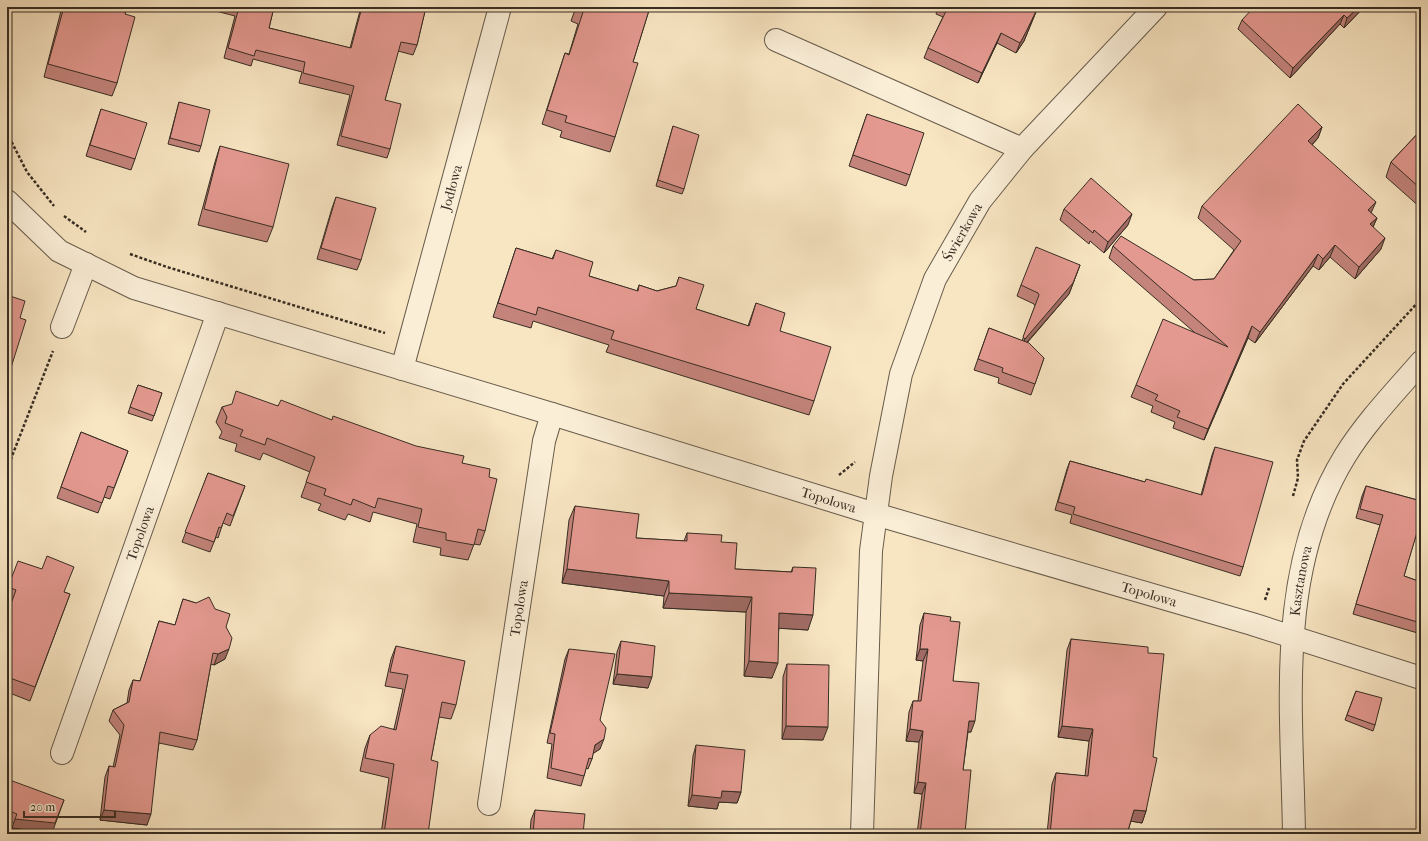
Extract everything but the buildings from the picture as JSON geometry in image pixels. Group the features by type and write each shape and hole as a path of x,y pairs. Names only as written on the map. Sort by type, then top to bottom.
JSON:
{"street":[{"name":"Jodłowa","path":"402,369 500,7"},
{"name":"Świerkowa","path":"875,514 901,374 935,279 980,201 1022,149 1156,7"},
{"path":"776,40 1022,149"},
{"name":"Topolowa","path":"7,201 59,251 134,288 552,414 875,514 1292,636 1421,678"},
{"path":"62,327 86,264"},
{"name":"Topolowa","path":"62,753 218,313"},
{"name":"Kasztanowa","path":"1294,834 1292,636 1298,578 1326,492 1345,456 1374,416 1421,362"},
{"name":"Topolowa","path":"489,804 544,441 552,414"},
{"path":"862,834 871,551 875,514"}],"path":[{"path":"7,133 27,172 55,207"},
{"path":"60,213 89,234"},
{"path":"124,251 167,267 410,340"},
{"path":"7,469 62,327"}]}
